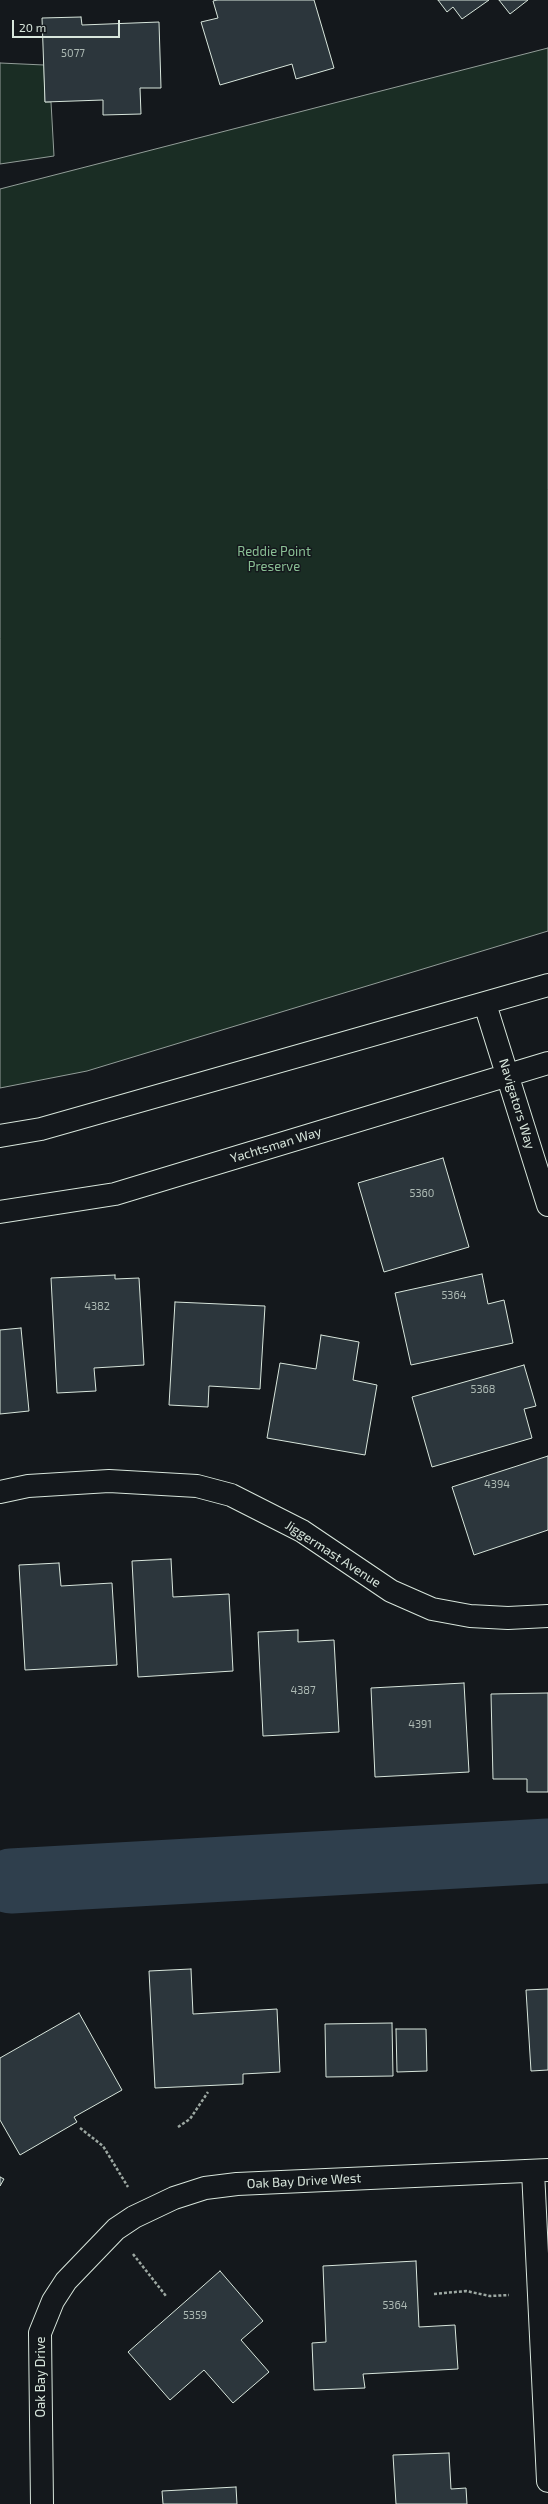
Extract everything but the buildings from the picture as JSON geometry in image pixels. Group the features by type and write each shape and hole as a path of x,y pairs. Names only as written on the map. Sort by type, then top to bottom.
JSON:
{"street":[{"path":"0,1136 41,1129 486,1004 548,985"},
{"name":"Navigators Way","path":"486,1004 548,1205"},
{"name":"Yachtsman Way","path":"0,1212 115,1194 548,1063"},
{"name":"Jiggermast Avenue","path":"0,1492 28,1486 109,1481 197,1486 231,1495 302,1531 390,1591 432,1609 470,1616 508,1618 548,1616"},
{"path":"540,2170 539,2293 548,2481"},
{"name":"Oak Bay Drive West","path":"83,2262 114,2231 142,2213 174,2198 205,2188 237,2184 540,2170"},
{"name":"Oak Bay Drive","path":"42,2504 40,2332 53,2301 66,2281 83,2262"}],"path":[{"path":"178,2127 195,2114 208,2092"},
{"path":"80,2128 103,2146 114,2161 142,2213"},
{"path":"114,2231 166,2296"},
{"path":"434,2294 466,2291 490,2296 539,2293"}],"green space":[{"name":"Reddie Point Preserve","path":"548,48 548,931 87,1071 0,1088 0,189"},
{"path":"0,63 44,65 45,102 51,102 54,156 0,164"}],"waterway":[{"path":"11,1881 548,1851"}]}
